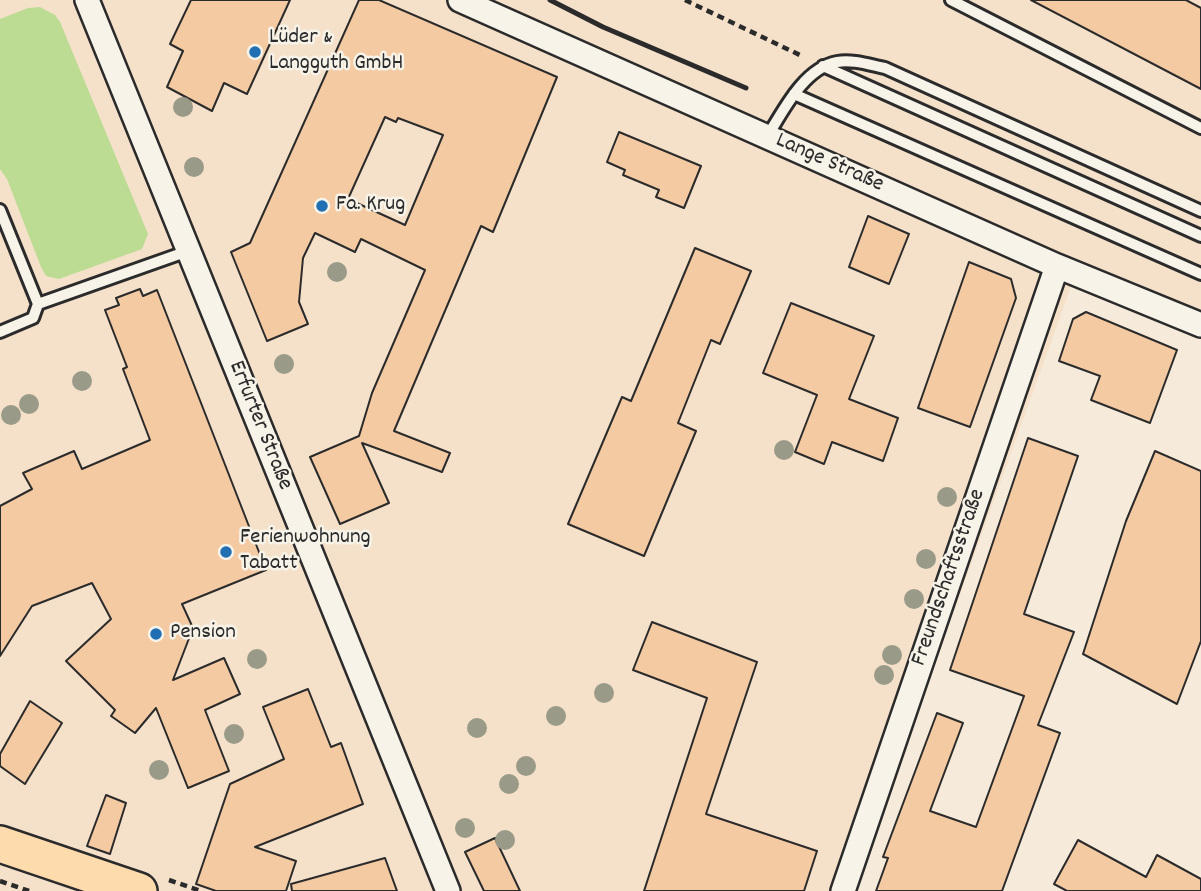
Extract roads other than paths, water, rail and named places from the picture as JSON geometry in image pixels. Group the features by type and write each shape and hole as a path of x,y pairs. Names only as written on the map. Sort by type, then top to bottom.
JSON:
{"main road":[{"path":"0,844 139,891"}],"street":[{"name":"Erfurter Straße","path":"87,0 448,891"},
{"name":"Lange Straße","path":"460,0 1057,266 1201,325"},
{"name":"Freundschaftsstraße","path":"843,891 1057,266"}],"lane":[{"path":"951,0 1201,128"},
{"path":"768,137 794,94 823,66 838,61 858,62 886,68 1201,211"},
{"path":"823,66 1201,236"},
{"path":"794,94 1201,274"},
{"path":"0,210 38,304 33,318 0,332"},
{"path":"38,304 188,251"}],"railway":[{"path":"550,0 603,27 746,88"}],"place":[{"name":"Lüder & Langguth GmbH","path":"255,52"},
{"name":"Fa. Krug","path":"322,206"},
{"name":"Ferienwohnung Tabatt","path":"226,552"},
{"name":"Pension","path":"156,634"}]}
